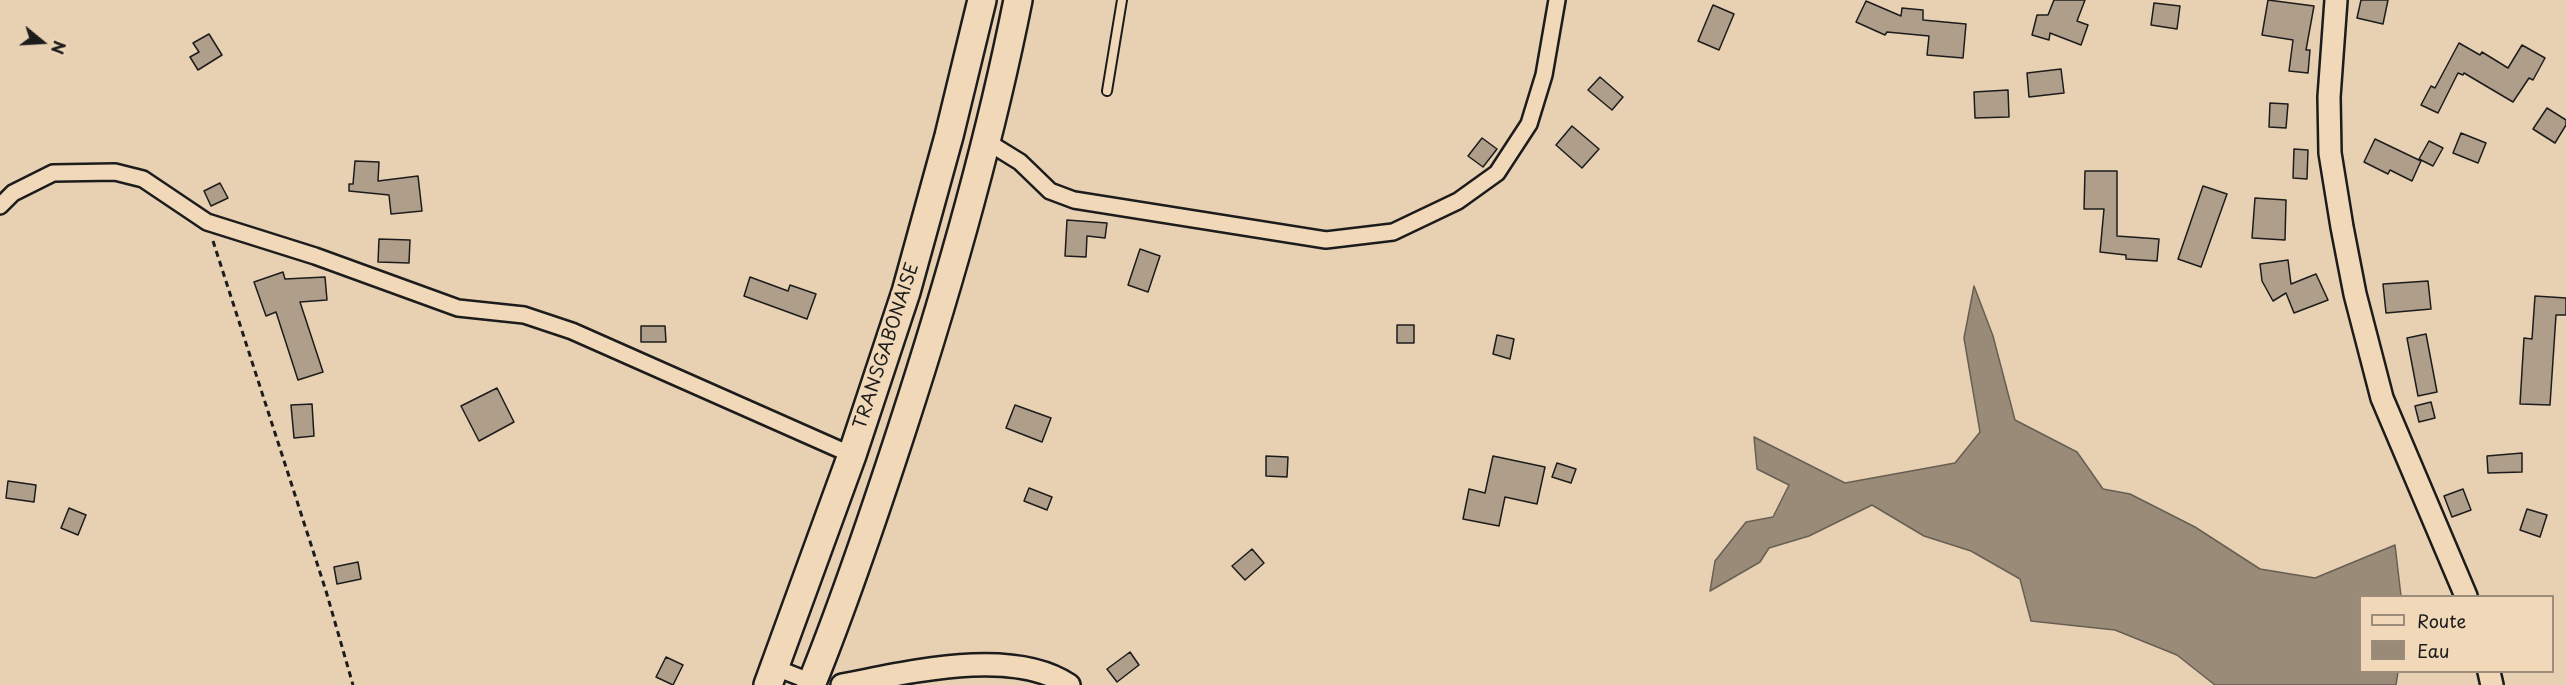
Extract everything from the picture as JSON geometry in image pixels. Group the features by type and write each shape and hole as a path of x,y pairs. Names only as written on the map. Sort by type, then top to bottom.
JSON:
{"highway":[{"name":"TRANSGABONAISE","path":"772,676 852,455 906,292 949,136 982,0"},
{"path":"815,684 944,300 987,141 1018,0"}],"street":[{"path":"987,141 1020,162 1050,191 1074,200 1326,240 1393,232 1458,201 1497,173 1529,124 1544,75 1557,0"},
{"path":"2336,0 2329,98 2330,153 2355,294 2382,398 2465,595"},
{"path":"0,206 14,193 53,173 115,172 142,180 207,222 315,256 458,308 524,315 572,331 852,455"},
{"path":"842,685 943,667 1000,666 1029,668 1054,675 1069,685"},
{"path":"772,676 815,684"}],"lane":[{"path":"1107,91 1122,0"}],"path":[{"path":"207,222 326,591 353,685"}],"water":[{"path":"1974,286 1993,336 2015,420 2077,452 2103,489 2130,494 2195,527 2260,569 2315,578 2395,545 2401,595 2359,595 2359,673 2398,673 2396,685 2215,685 2177,655 2115,630 2031,621 2020,579 1971,551 1924,536 1872,505 1809,536 1769,548 1760,562 1710,591 1715,561 1746,522 1773,517 1789,485 1757,469 1754,437 1845,483 1955,463 1980,432 1964,338"}],"building":[{"path":"2054,0 2085,0 2077,21 2088,25 2081,45 2050,33 2049,40 2032,35 2037,15 2048,15"},
{"path":"2268,0 2314,6 2306,50 2310,50 2308,73 2289,71 2293,40 2262,35"},
{"path":"2361,0 2388,0 2383,24 2357,18"},
{"path":"1866,1 1901,16 1902,8 1923,10 1923,20 1966,24 1963,58 1927,55 1929,36 1887,32 1885,35 1856,22"},
{"path":"2154,3 2180,6 2177,29 2151,25"},
{"path":"1713,5 1734,14 1719,50 1698,41"},
{"path":"209,34 222,55 198,70 190,57 199,52 193,43"},
{"path":"2459,43 2480,55 2482,52 2508,68 2522,45 2545,58 2533,80 2529,78 2513,102 2464,73 2463,75 2458,73 2438,113 2421,105 2431,86 2435,88"},
{"path":"2061,69 2064,93 2029,97 2027,73"},
{"path":"1600,77 1623,97 1612,110 1588,90"},
{"path":"2008,90 2009,117 1975,118 1974,92"},
{"path":"2270,103 2288,104 2286,128 2269,127"},
{"path":"2547,108 2566,120 2566,125 2555,143 2533,129"},
{"path":"1572,126 1599,149 1582,168 1556,145"},
{"path":"2461,133 2486,143 2478,163 2453,153"},
{"path":"1482,138 1497,149 1483,167 1468,156"},
{"path":"2375,139 2421,161 2412,181 2390,170 2388,174 2364,162"},
{"path":"2429,141 2443,148 2433,166 2419,159"},
{"path":"2294,149 2308,150 2307,179 2293,178"},
{"path":"355,161 379,162 378,181 418,176 422,211 391,214 389,195 349,191 349,184 353,184"},
{"path":"2085,171 2117,171 2117,236 2159,239 2157,261 2126,259 2126,255 2100,252 2104,209 2084,209"},
{"path":"220,183 228,198 211,206 204,191"},
{"path":"2203,186 2227,194 2201,267 2178,259"},
{"path":"2255,198 2286,200 2285,240 2252,238"},
{"path":"1067,220 1107,223 1105,238 1087,236 1086,257 1065,256"},
{"path":"379,239 410,240 409,263 378,262"},
{"path":"1140,249 1160,256 1148,292 1128,285"},
{"path":"2288,260 2291,284 2316,274 2328,300 2294,313 2286,293 2273,301 2262,281 2260,264"},
{"path":"283,272 285,279 325,277 327,300 300,302 323,372 298,380 276,312 266,316 254,282"},
{"path":"750,277 788,291 790,285 816,294 807,319 744,296"},
{"path":"2428,281 2431,309 2386,313 2383,284"},
{"path":"2535,296 2566,298 2566,315 2556,315 2550,405 2520,404 2524,338 2532,339"},
{"path":"1397,325 1414,325 1414,343 1397,343"},
{"path":"641,326 665,326 666,342 641,342"},
{"path":"2426,334 2437,392 2418,396 2407,338"},
{"path":"1497,335 1514,339 1510,359 1493,354"},
{"path":"497,388 514,422 479,441 461,406"},
{"path":"2431,402 2435,418 2419,422 2415,406"},
{"path":"312,404 314,436 294,438 291,405"},
{"path":"1015,405 1051,418 1042,442 1006,428"},
{"path":"2522,453 2522,472 2488,473 2487,456"},
{"path":"1266,456 1288,457 1287,477 1266,476"},
{"path":"1493,456 1545,467 1537,504 1505,497 1499,526 1463,519 1469,489 1485,493"},
{"path":"1557,463 1576,469 1571,483 1552,477"},
{"path":"8,481 36,485 34,502 6,498"},
{"path":"1029,488 1052,497 1047,510 1024,501"},
{"path":"2463,489 2471,510 2452,517 2444,496"},
{"path":"69,508 86,515 78,535 61,528"},
{"path":"2527,509 2547,515 2540,537 2520,530"},
{"path":"1252,549 1264,563 1245,580 1232,566"},
{"path":"358,562 361,579 337,584 334,567"},
{"path":"1130,652 1139,665 1117,682 1107,669"},
{"path":"666,657 683,665 673,685 656,677"}]}
